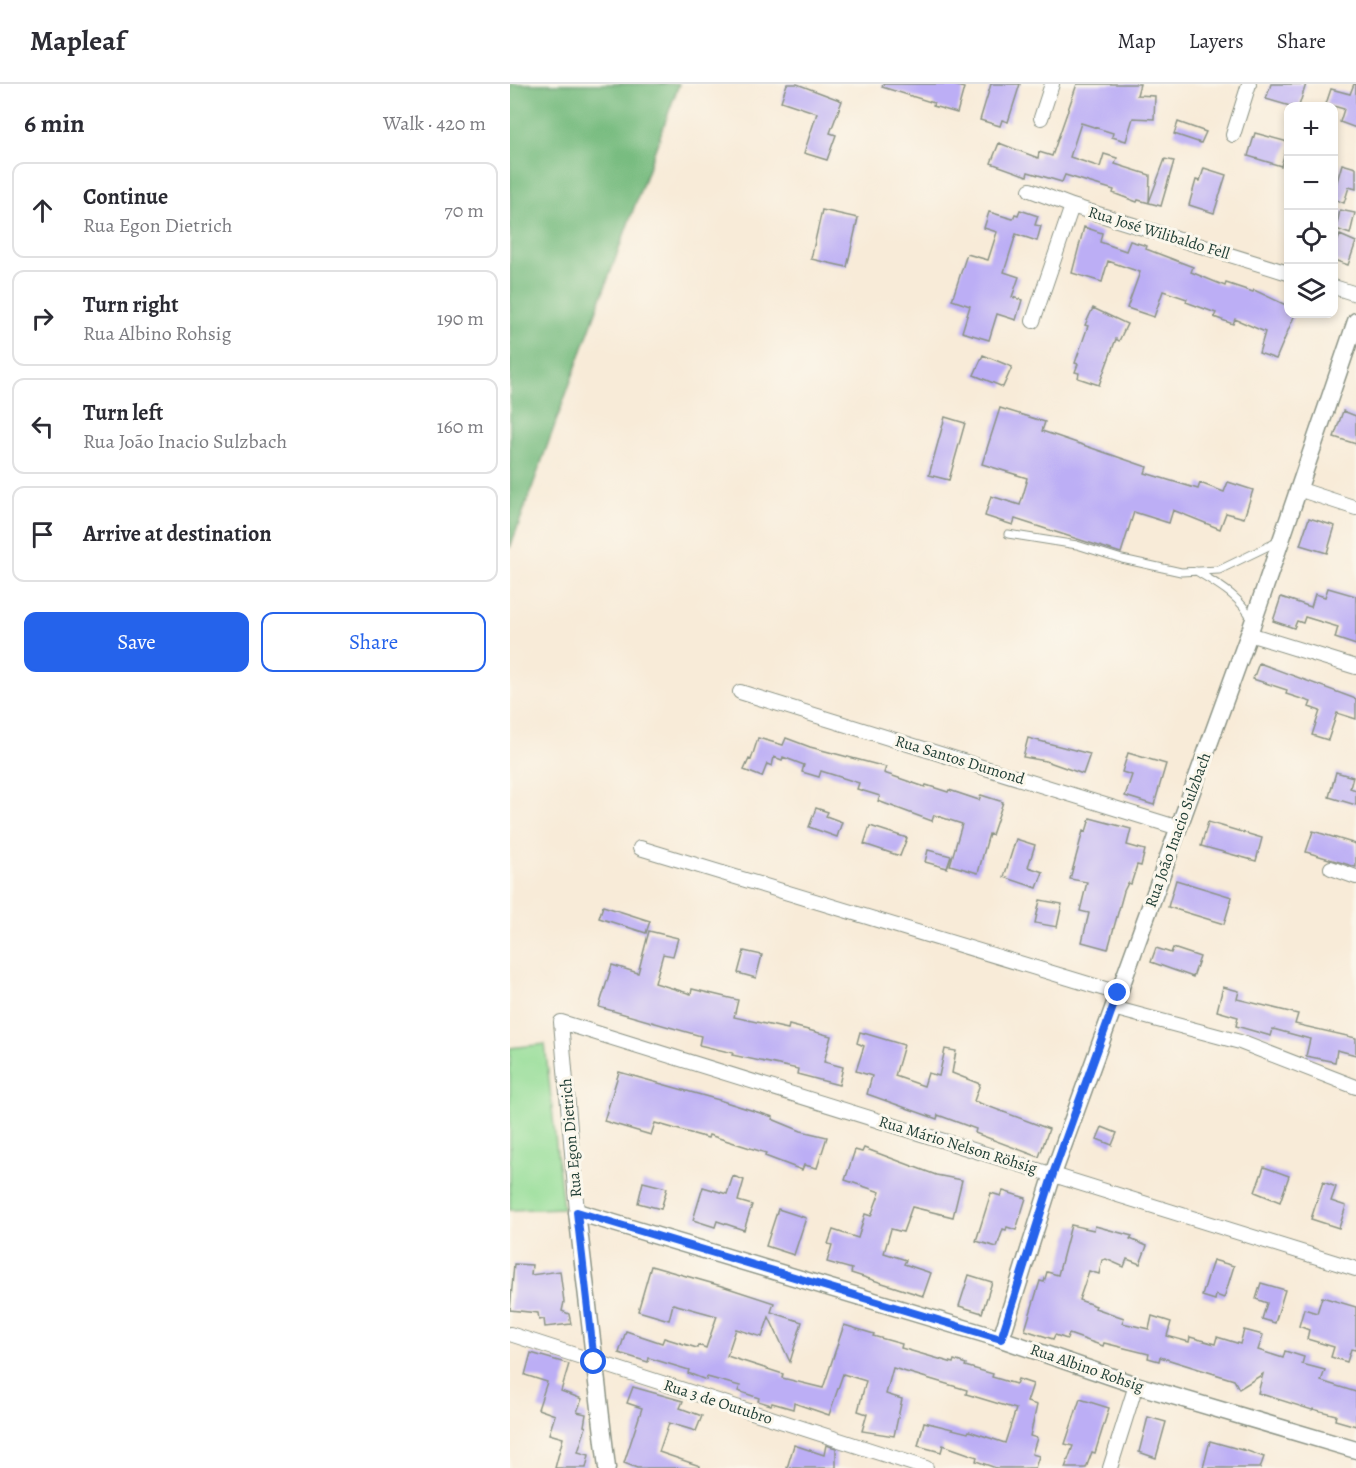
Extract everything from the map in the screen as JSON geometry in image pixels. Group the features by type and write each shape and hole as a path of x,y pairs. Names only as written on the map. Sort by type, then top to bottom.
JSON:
{"street":[{"path":"1041,118 1052,84"},
{"path":"1233,135 1249,84"},
{"name":"Rua José Wilibaldo Fell","path":"1030,190 1072,206 1284,272"},
{"path":"1033,321 1072,206"},
{"path":"1338,288 1356,294"},
{"name":"Rua João Inacio Sulzbach","path":"1001,1339 1053,1174 1251,628 1356,321"},
{"path":"1298,489 1356,508"},
{"path":"1251,628 1356,667"},
{"name":"Rua Santos Dumond","path":"740,692 1179,828"},
{"path":"640,848 1240,1042 1356,1088"},
{"path":"1331,868 1356,877"},
{"name":"Rua Mário Nelson Röhsig","path":"561,1022 1356,1269"},
{"name":"Rua Egon Dietrich","path":"561,1022 577,1212 607,1468"},
{"name":"Rua Albino Rohsig","path":"577,1212 1001,1339 1136,1385 1356,1450"},
{"name":"Rua 3 de Outubro","path":"510,1334 926,1468"},
{"path":"1110,1468 1136,1385"}],"lane":[{"path":"1008,534 1077,545 1122,560 1181,572 1219,570 1259,549 1281,541"},
{"path":"1196,571 1218,584 1244,605 1251,628"}],"green space":[{"path":"510,84 679,84 510,548"},
{"path":"545,1044 563,1208 510,1210 510,1048"}],"building":[{"path":"787,84 797,84 842,101 830,133 836,135 827,160 804,153 817,113 781,101"},
{"path":"883,84 950,84 964,88 957,113 933,106 934,103 882,87"},
{"path":"991,84 1020,84 1008,122 1002,120 1000,126 980,120"},
{"path":"1077,84 1140,84 1137,95 1155,96 1154,119 1133,118 1126,141 1112,137 1113,133 1081,123 1070,157 1100,167 1104,154 1117,158 1115,164 1150,175 1149,202 1165,159 1174,161 1161,206 1138,200 1137,202 1113,193 1114,190 1065,175 1062,182 1028,172 1027,176 991,163 999,143 1038,158 1039,152 1052,156"},
{"path":"1271,84 1306,84 1300,102 1284,102 1284,104 1266,99"},
{"path":"1356,84 1356,128 1340,122 1344,109 1338,107 1338,102 1327,102 1331,89 1350,94"},
{"path":"1178,122 1206,132 1201,143 1174,134"},
{"path":"1255,133 1284,141 1281,166 1248,156"},
{"path":"1342,164 1356,168 1356,189 1349,187 1344,203 1338,201 1338,178"},
{"path":"1204,168 1226,175 1214,213 1189,205 1196,180 1200,181"},
{"path":"822,210 858,218 847,267 811,259"},
{"path":"1020,210 1038,216 1035,225 1041,226 1037,241 1016,234 1004,272 1019,277 1012,297 1022,300 1016,320 997,314 989,340 962,332 970,306 952,300 967,254 988,260 997,232 984,228 989,212 1013,219"},
{"path":"1340,210 1355,213 1350,234 1338,230"},
{"path":"1084,227 1102,233 1100,242 1126,251 1130,241 1147,246 1146,249 1193,267 1191,272 1225,286 1226,283 1253,292 1254,290 1284,304 1284,318 1293,318 1276,359 1259,353 1265,332 1235,319 1233,324 1214,317 1216,313 1186,302 1187,299 1163,291 1154,317 1127,308 1140,272 1108,261 1102,282 1072,273"},
{"path":"1340,235 1356,242 1348,265 1338,261"},
{"path":"1093,308 1127,324 1119,341 1116,339 1099,385 1078,378 1079,373 1075,372 1078,364 1075,363 1088,326 1085,325"},
{"path":"983,355 1012,367 1003,387 974,375"},
{"path":"1000,408 1045,422 1042,431 1147,467 1145,473 1198,489 1200,483 1224,492 1228,482 1253,490 1244,518 1226,513 1220,529 1173,510 1169,523 1134,512 1121,553 1015,519 1013,525 985,516 991,496 1020,505 1027,482 1027,478 982,464"},
{"path":"1343,411 1356,416 1356,444 1334,437"},
{"path":"945,417 965,423 949,480 929,475"},
{"path":"1309,518 1335,526 1327,553 1300,545"},
{"path":"1328,588 1356,596 1356,645 1335,638 1338,627 1305,617 1303,623 1297,621 1294,628 1273,621 1281,597 1311,607 1315,594 1325,597"},
{"path":"1259,663 1356,699 1356,719 1337,713 1328,740 1312,735 1320,711 1309,707 1311,702 1286,694 1287,690 1253,679"},
{"path":"758,738 783,745 786,738 810,747 886,767 884,773 925,787 926,785 948,792 949,790 979,800 981,795 1003,802 992,835 989,834 978,873 950,865 962,824 934,815 932,821 878,801 880,796 857,789 859,783 821,771 819,777 802,772 804,765 783,757 782,760 774,757 772,766 767,764 762,777 744,770 749,759 751,760"},
{"path":"1028,738 1090,754 1083,774 1046,761 1023,757"},
{"path":"1128,753 1166,764 1154,805 1125,796 1132,775 1122,772"},
{"path":"1336,772 1353,777 1350,788 1356,790 1356,805 1329,797"},
{"path":"816,808 828,812 826,816 842,822 837,837 809,827"},
{"path":"1090,818 1131,829 1127,845 1145,850 1141,866 1137,865 1131,884 1128,883 1124,891 1108,949 1082,942 1089,913 1080,911 1087,882 1070,879 1083,831 1086,832"},
{"path":"1208,822 1262,838 1256,861 1201,846"},
{"path":"870,826 907,838 900,856 864,844"},
{"path":"1313,831 1356,844 1356,867 1306,852"},
{"path":"1016,839 1035,845 1028,867 1043,872 1037,888 1004,877"},
{"path":"928,850 951,856 947,868 925,862"},
{"path":"1176,880 1232,897 1224,924 1168,907"},
{"path":"1040,900 1062,904 1057,927 1035,923"},
{"path":"603,906 650,921 646,933 599,918"},
{"path":"649,931 678,938 673,956 663,954 655,983 691,994 692,989 738,1000 734,1017 788,1029 789,1025 831,1036 824,1062 843,1067 839,1085 797,1074 798,1069 732,1055 733,1053 699,1045 701,1036 599,1007 612,965 638,973"},
{"path":"1156,948 1171,953 1173,948 1200,957 1193,977 1151,962"},
{"path":"744,951 762,955 756,978 738,973"},
{"path":"1223,987 1239,991 1237,999 1298,1014 1295,1024 1356,1038 1356,1055 1337,1050 1335,1062 1306,1056 1310,1039 1273,1029 1271,1036 1236,1026 1238,1017 1217,1011"},
{"path":"860,1032 904,1045 895,1076 924,1086 928,1073 939,1076 945,1049 956,1051 952,1073 980,1084 974,1101 1049,1129 1039,1157 975,1133 976,1129 938,1115 937,1119 867,1094 872,1076 856,1071 864,1046 857,1043"},
{"path":"619,1072 719,1100 773,1117 772,1119 801,1131 827,1137 817,1168 804,1165 802,1170 765,1156 766,1153 709,1135 708,1138 655,1123 651,1135 604,1121"},
{"path":"1102,1127 1117,1133 1112,1145 1097,1139"},
{"path":"864,1148 936,1175 962,1180 953,1217 912,1207 903,1232 891,1229 884,1253 906,1260 904,1264 931,1273 923,1296 851,1273 852,1269 827,1262 832,1245 828,1244 833,1230 858,1238 865,1214 871,1216 880,1192 845,1180 855,1150 862,1152"},
{"path":"1264,1167 1289,1176 1280,1202 1255,1192"},
{"path":"733,1176 744,1180 738,1201 752,1205 744,1230 717,1221 715,1227 693,1220 703,1187 727,1194"},
{"path":"643,1182 667,1188 661,1209 638,1203"},
{"path":"1323,1182 1336,1187 1331,1201 1346,1206 1339,1228 1311,1219"},
{"path":"1003,1191 1026,1198 1016,1230 1007,1227 1006,1230 1003,1229 997,1247 976,1241 991,1193 1001,1196"},
{"path":"778,1209 806,1218 794,1255 766,1246"},
{"path":"1071,1225 1094,1230 1095,1226 1132,1236 1130,1239 1147,1246 1140,1264 1127,1259 1124,1267 1106,1259 1102,1260 1099,1274 1089,1271 1079,1300 1124,1318 1122,1323 1149,1329 1152,1316 1171,1322 1167,1336 1189,1342 1190,1337 1215,1344 1217,1337 1240,1344 1244,1330 1263,1335 1258,1350 1283,1358 1285,1351 1304,1357 1302,1364 1325,1370 1321,1381 1356,1392 1356,1426 1335,1420 1336,1415 1258,1393 1263,1374 1239,1389 1234,1380 1160,1357 1159,1361 1148,1358 1149,1354 1104,1343 1103,1346 1069,1334 1067,1339 1055,1335 1053,1339 1025,1330 1040,1281 1044,1282 1047,1272 1058,1275"},
{"path":"1213,1260 1234,1266 1224,1298 1216,1295 1215,1300 1202,1296"},
{"path":"514,1264 532,1265 531,1275 560,1271 564,1302 562,1311 569,1314 571,1324 545,1327 544,1319 539,1320 538,1313 510,1310"},
{"path":"651,1266 774,1303 771,1312 802,1322 790,1362 769,1317 762,1337 736,1329 727,1356 783,1374 782,1378 823,1388 844,1325 902,1344 901,1348 953,1363 954,1360 966,1364 965,1366 993,1374 992,1377 1016,1384 1018,1379 1033,1384 1027,1402 1037,1405 1030,1436 1037,1438 1032,1454 1039,1456 1035,1468 996,1468 976,1461 977,1457 943,1445 941,1452 918,1446 924,1422 968,1433 969,1431 1005,1443 1016,1409 966,1394 967,1390 893,1368 886,1394 902,1399 894,1436 862,1431 867,1414 858,1411 866,1381 843,1374 829,1415 794,1403 793,1409 772,1403 771,1405 738,1391 740,1386 707,1377 706,1380 688,1373 689,1370 649,1358 648,1362 619,1353 626,1331 662,1343 664,1338 697,1348 698,1345 706,1348 717,1316 673,1304 669,1320 638,1311"},
{"path":"969,1275 992,1282 982,1313 959,1306"},
{"path":"1261,1283 1285,1290 1275,1323 1262,1319 1267,1303 1256,1299"},
{"path":"1322,1297 1356,1307 1356,1350 1351,1349 1347,1362 1331,1357 1334,1347 1307,1339 1309,1330 1299,1326 1304,1309 1317,1313"},
{"path":"531,1353 569,1364 561,1391 582,1399 577,1412 586,1414 584,1426 586,1427 578,1452 589,1455 586,1468 555,1468 563,1438 549,1434 555,1415 538,1409 547,1382 525,1375"},
{"path":"633,1387 683,1401 680,1408 702,1416 696,1431 669,1423 659,1452 700,1466 700,1468 637,1468 624,1463 642,1408 627,1403"},
{"path":"1080,1399 1109,1408 1095,1453 1092,1452 1086,1468 1065,1468 1073,1446 1065,1444"},
{"path":"1148,1417 1166,1422 1156,1458 1139,1452"},
{"path":"1210,1441 1264,1457 1260,1468 1203,1468"},
{"path":"794,1445 824,1455 826,1445 836,1448 836,1468 787,1468"}],"route":[{"path":"594,1362 577,1212 1001,1339 1053,1174 1118,993"}]}
